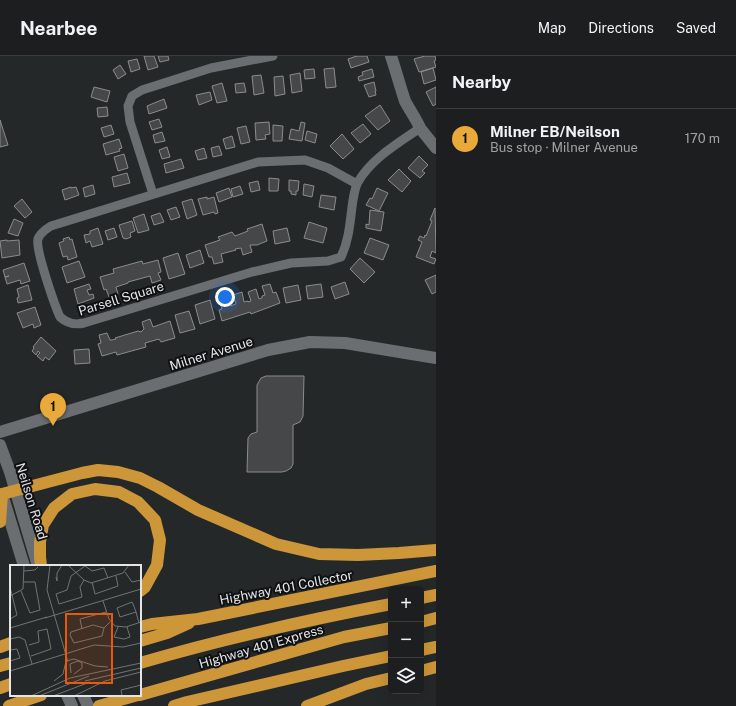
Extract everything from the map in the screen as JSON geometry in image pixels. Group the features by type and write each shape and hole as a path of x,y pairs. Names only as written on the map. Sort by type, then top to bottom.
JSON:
{"highway":[{"path":"0,522 1,492 16,491 98,470 118,472 140,478 198,510 276,544 319,554 358,555 436,550"},
{"path":"41,565 40,542 43,525 54,508 72,494 95,489 120,492 138,502 155,520 160,540 157,565 145,586 141,590"},
{"name":"Highway 401 Collector","path":"141,627 152,624 198,619 436,571"},
{"path":"424,597 436,595"},
{"name":"Highway 401 Express","path":"141,663 207,645 329,616 388,605"},
{"path":"424,621 436,618"},
{"path":"141,641 167,633 198,619"},
{"name":"Highway 401 Express","path":"141,694 344,637 388,629"},
{"path":"0,647 10,643"},
{"path":"424,649 436,647"},
{"path":"174,706 328,669 388,657"},
{"path":"0,666 10,662"},
{"path":"424,670 436,667"},
{"path":"307,706 366,684 388,679"},
{"path":"0,688 10,684"},
{"path":"9,706 38,696"},
{"name":"Highway 401 Express","path":"99,706 135,696"}],"main road":[{"path":"391,56 405,101 416,122 436,148"},
{"name":"Milner Avenue","path":"0,432 268,350 310,342 345,343 436,358"},
{"name":"Neilson Road","path":"0,445 16,491 38,565"},
{"name":"Neilson Road","path":"1,492 24,565"},
{"path":"67,696 72,706"},
{"path":"83,696 88,706"}],"street":[{"path":"153,194 130,122 128,106 132,96 142,90 211,68 272,56"},
{"name":"Parsell Square","path":"357,184 328,168 305,160 258,162 51,226 40,236 38,243 39,252 59,313 65,322 74,325 252,272 291,263 328,261 341,256 347,244 357,184 370,166 386,152 420,128"}],"building":[{"path":"144,56 154,56 158,67 148,70"},
{"path":"158,56 168,56 169,60 160,62"},
{"path":"357,56 367,56 369,62 351,68 348,59"},
{"path":"425,56 435,56 436,60 434,61 436,67 419,72 414,59"},
{"path":"137,59 140,69 131,72 128,61"},
{"path":"120,65 126,74 118,79 113,70"},
{"path":"334,68 336,87 326,88 324,69"},
{"path":"433,68 436,80 424,84 421,72"},
{"path":"314,69 315,78 305,79 304,70"},
{"path":"372,69 374,77 359,81 358,77 363,75 362,72"},
{"path":"300,73 302,91 292,93 290,75"},
{"path":"261,75 264,93 254,95 252,76"},
{"path":"283,76 285,94 275,96 274,77"},
{"path":"374,82 376,95 369,97 364,85"},
{"path":"222,83 227,101 217,103 212,86"},
{"path":"244,83 246,92 236,93 235,84"},
{"path":"94,87 110,91 107,102 91,97"},
{"path":"436,87 436,104 433,106 426,92"},
{"path":"210,92 212,100 199,105 196,95"},
{"path":"164,99 167,108 149,114 147,106"},
{"path":"380,105 390,121 378,130 365,116"},
{"path":"107,107 108,116 98,117 97,108"},
{"path":"159,119 162,127 152,130 149,122"},
{"path":"0,120 8,145 0,147"},
{"path":"269,122 270,134 265,135 266,139 256,140 255,123"},
{"path":"301,122 305,123 302,141 289,139 291,129 299,131"},
{"path":"363,124 371,134 360,143 351,133"},
{"path":"111,125 114,134 104,137 101,128"},
{"path":"273,125 283,126 282,141 273,141"},
{"path":"246,126 250,142 241,144 237,128"},
{"path":"307,131 317,134 315,143 305,140"},
{"path":"162,132 165,141 155,143 153,135"},
{"path":"342,134 354,149 343,159 330,146"},
{"path":"232,136 235,147 226,149 223,139"},
{"path":"119,139 122,148 119,149 120,151 106,155 103,144"},
{"path":"219,146 222,155 213,157 211,148"},
{"path":"167,147 170,157 162,159 159,150"},
{"path":"204,148 207,158 198,160 195,151"},
{"path":"124,154 128,168 118,171 114,157"},
{"path":"419,156 428,165 422,171 425,173 420,178 408,168"},
{"path":"181,159 184,168 166,173 164,164"},
{"path":"399,169 411,181 402,192 388,180"},
{"path":"127,173 130,183 114,187 112,177"},
{"path":"269,178 279,179 278,191 269,191"},
{"path":"289,180 299,181 296,195 291,194 291,191 289,191"},
{"path":"258,181 260,190 251,192 249,183"},
{"path":"304,184 314,186 312,197 303,195"},
{"path":"93,185 95,194 85,197 83,188"},
{"path":"240,186 243,194 233,197 231,189"},
{"path":"76,187 79,195 65,200 62,190"},
{"path":"229,188 232,197 219,202 216,193"},
{"path":"377,188 388,193 379,211 366,205 370,198 372,199"},
{"path":"321,195 336,197 334,210 319,207"},
{"path":"207,197 207,199 214,197 218,213 215,214 214,212 203,215 198,199"},
{"path":"22,199 32,212 25,218 14,206"},
{"path":"192,199 197,215 187,219 182,202"},
{"path":"176,207 180,217 171,220 167,210"},
{"path":"435,208 436,253 432,251 430,257 436,259 434,264 416,257 422,242 418,240 420,236 424,238 425,235 426,236"},
{"path":"370,210 384,212 381,231 366,228 366,224 369,225"},
{"path":"160,213 164,222 154,225 151,216"},
{"path":"144,214 149,230 138,233 133,218"},
{"path":"14,219 23,223 18,236 8,233"},
{"path":"132,221 135,231 130,233 131,237 126,239 123,238 119,225"},
{"path":"309,222 327,228 323,243 304,238"},
{"path":"262,224 267,241 257,245 250,245 252,252 243,255 241,248 221,254 223,262 214,264 212,257 209,257 205,245 220,240 218,237 232,232 235,236 248,231 247,229"},
{"path":"98,228 103,244 92,247 90,241 86,243 84,235 90,234 90,231"},
{"path":"114,228 117,237 108,240 105,231"},
{"path":"287,228 290,241 275,244 273,231"},
{"path":"69,237 70,240 72,239 77,257 68,260 67,256 63,257 59,243 64,241 63,239"},
{"path":"370,238 389,245 383,260 364,253"},
{"path":"19,240 20,255 2,258 0,241"},
{"path":"200,250 204,263 190,268 186,255"},
{"path":"178,253 185,274 169,279 163,258"},
{"path":"360,258 375,272 364,283 350,269"},
{"path":"158,260 161,272 158,273 161,280 152,283 150,276 128,282 116,287 118,294 109,297 106,289 104,290 100,277 114,273 113,269 142,261 143,264"},
{"path":"79,261 85,277 67,283 62,267"},
{"path":"24,263 30,281 21,284 20,280 7,284 3,270"},
{"path":"436,275 436,292 432,294 425,280"},
{"path":"345,282 349,294 335,299 331,287"},
{"path":"89,284 91,289 87,290 89,295 93,294 94,298 78,304 74,289"},
{"path":"270,284 273,293 276,292 280,303 251,314 250,312 222,321 219,310 222,309 219,299 227,297 230,306 236,304 233,295 242,292 244,302 248,302 251,301 248,292 256,289 259,299 265,295 262,286"},
{"path":"321,284 323,297 308,299 306,286"},
{"path":"28,285 32,300 18,303 17,298 19,297 17,289"},
{"path":"298,285 301,300 286,303 283,288"},
{"path":"210,300 215,319 200,324 195,305"},
{"path":"35,307 41,325 34,328 33,324 23,328 17,313"},
{"path":"189,311 195,329 180,333 175,315"},
{"path":"150,319 153,327 170,321 175,338 161,342 159,339 145,343 146,347 117,355 116,352 102,356 98,344 101,343 99,335 107,333 110,340 112,340 138,331 141,332 144,329 142,322"},
{"path":"41,337 56,351 49,360 45,357 43,361 37,356 40,353 38,351 36,355 32,351 34,348 33,347"},
{"path":"89,349 90,363 75,364 74,350"},
{"path":"266,376 304,376 303,416 300,422 293,425 293,464 291,468 282,472 247,472 248,438 251,434 257,432 257,385 261,378"}],"place":[{"name":"Milner EB/Neilson","path":"53,426"}]}
